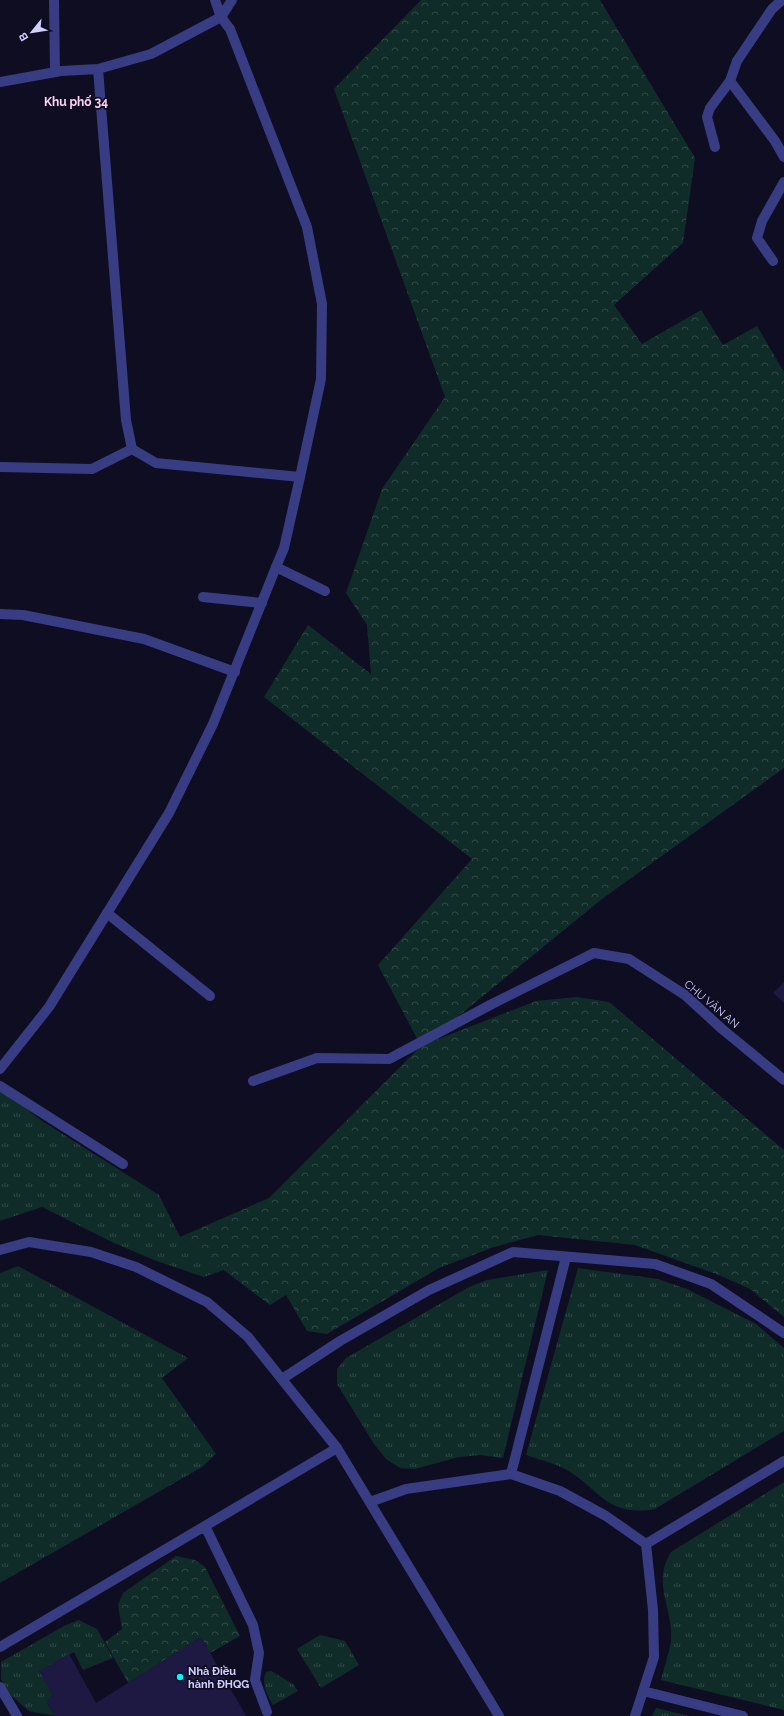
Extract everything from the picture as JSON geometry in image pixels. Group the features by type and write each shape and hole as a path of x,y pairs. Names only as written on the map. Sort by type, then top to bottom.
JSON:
{"street":[{"path":"54,0 55,72"},
{"path":"0,1068 49,1007 169,813 213,724 284,548 321,379 322,304 307,227 230,29 221,17 214,0"},
{"path":"0,82 55,72 98,69 151,54 221,17 232,0"},
{"path":"715,147 707,117 710,108 730,81 737,61 772,8 782,0"},
{"path":"98,69 126,420 132,449 156,463 300,478"},
{"path":"730,81 775,141 784,157"},
{"path":"772,261 757,238 762,221 784,182"},
{"path":"0,467 92,469 132,449"},
{"path":"276,567 325,591"},
{"path":"203,596 262,603"},
{"path":"0,614 23,615 144,639 235,672"},
{"path":"107,913 210,996"},
{"name":"CHU VĂN AN","path":"253,1080 317,1058 389,1059 492,1004 594,953 629,959 685,994 722,1029 784,1080"},
{"path":"0,1086 123,1164"},
{"path":"0,1250 29,1242 36,1242 92,1252 136,1267 207,1302 248,1337 337,1448 499,1716"},
{"path":"282,1379 340,1341 429,1290 513,1252 655,1264 711,1284 784,1333"},
{"path":"511,1474 566,1257"},
{"path":"0,1647 337,1448"},
{"path":"646,1544 784,1461"},
{"path":"370,1502 406,1489 511,1474 560,1491 606,1516 646,1544 653,1610 654,1657 635,1716"},
{"path":"205,1526 253,1625 259,1653 255,1680 267,1712"},
{"path":"0,1687 17,1716"},
{"path":"643,1691 743,1716"}],"green space":[{"path":"421,0 600,0 695,158 683,243 614,305 642,344 701,310 723,345 757,326 784,372 784,768 602,899 423,1045 536,1001 577,997 609,1002 784,1150 784,1317 750,1289 719,1275 635,1245 538,1235 494,1247 439,1268 327,1334 307,1331 286,1295 270,1305 180,1237 269,1198 421,1046 378,965 472,859 264,697 308,625 371,674 367,625 346,593 382,489 445,397 334,89"},
{"path":"0,1088 42,1121 159,1195 180,1237 224,1270 204,1277 154,1260 112,1242 42,1207 0,1221"},
{"path":"18,1266 188,1358 162,1378 216,1454 202,1467 0,1583 0,1273"},
{"path":"578,1268 658,1279 687,1289 756,1324 784,1348 784,1431 655,1509 638,1511 624,1509 612,1504 574,1474 561,1467 526,1455"},
{"path":"548,1270 503,1458 480,1455 459,1457 415,1469 400,1468 386,1459 374,1444 337,1384 337,1369 346,1358 469,1287 487,1280"},
{"path":"784,1482 784,1710 661,1680 671,1641 671,1629 663,1586 663,1575 665,1564 671,1552"},
{"path":"176,1556 195,1560 205,1567 240,1636 210,1653 201,1637 128,1683 105,1642 122,1629 118,1605 123,1593"},
{"path":"79,1620 97,1629 113,1658 83,1670 74,1652 40,1671 53,1695 46,1701 55,1716 29,1711 7,1692 1,1679 1,1662 64,1626"},
{"path":"320,1635 345,1641 359,1665 321,1688 297,1649"},
{"path":"271,1671 293,1684 298,1691 273,1705 264,1685 266,1672"},
{"path":"656,1708 689,1716 652,1716"}],"building":[{"path":"784,982 784,1003 773,993"},
{"name":"Nhà Điều hành ĐHQG","path":"201,1637 246,1716 55,1716 46,1701 53,1695 39,1671 69,1654 96,1703"}],"place":[{"name":"Nhà Điều hành ĐHQG","path":"180,1677"}],"district":[{"name":"Khu phố 34","path":"76,102"}]}
